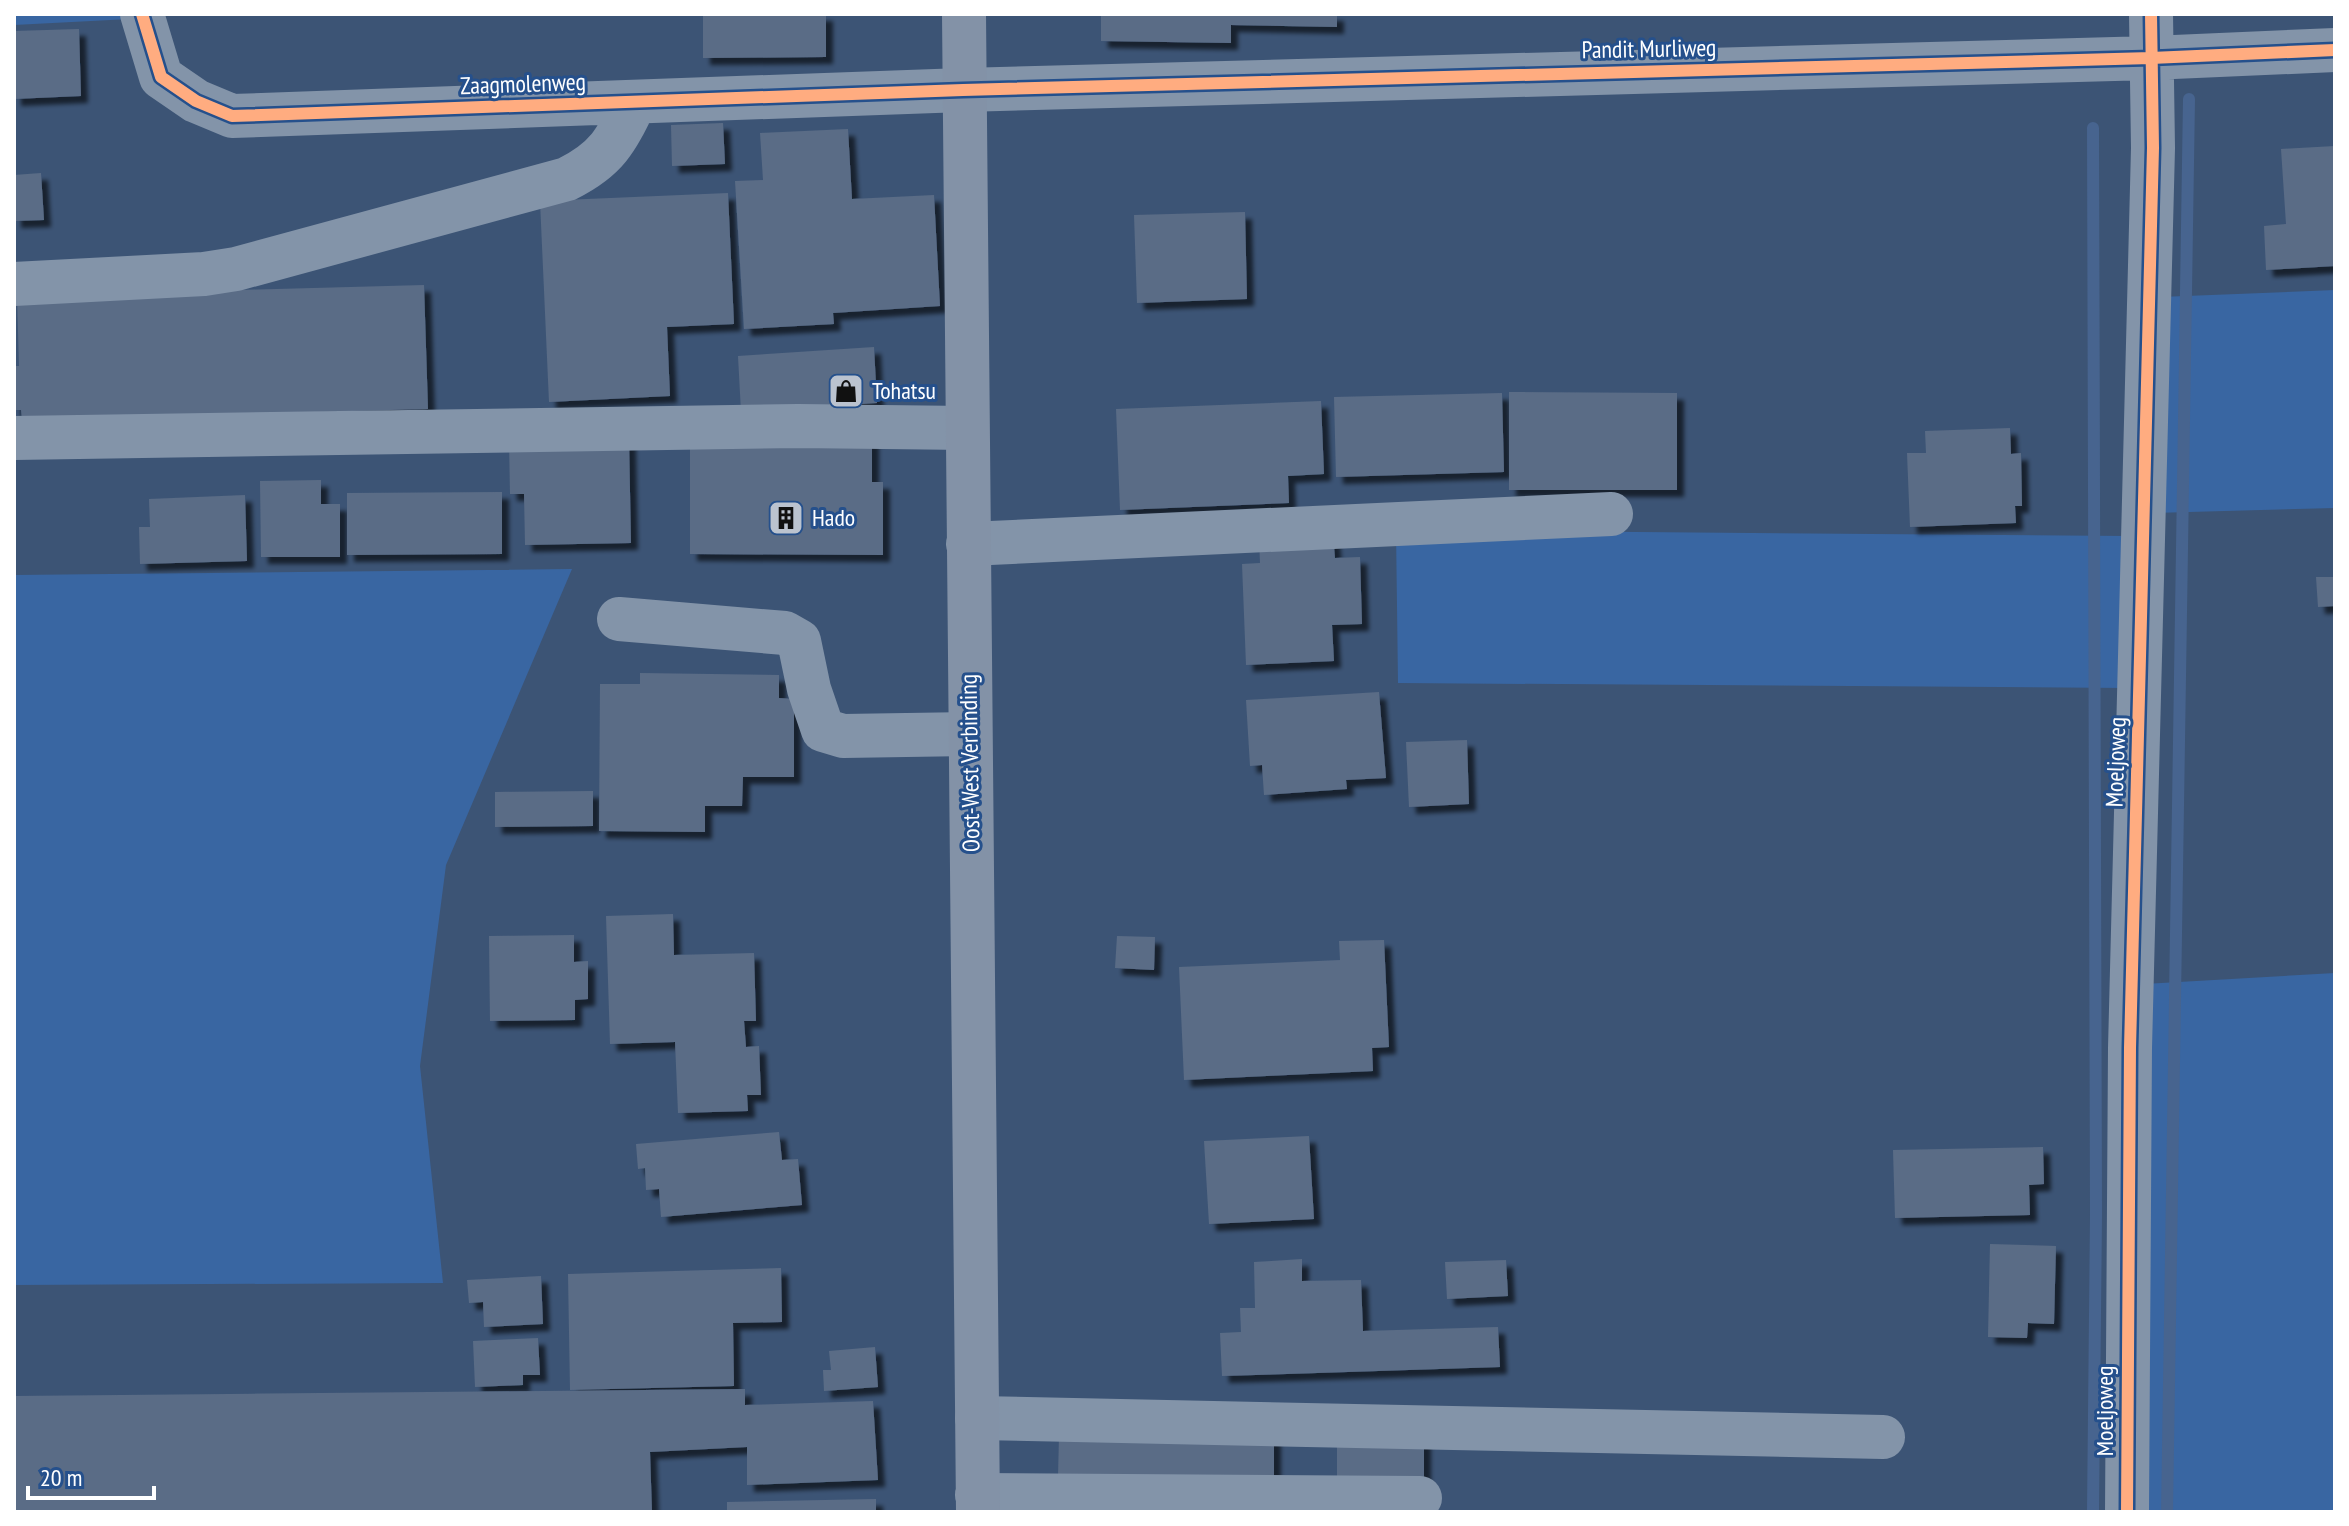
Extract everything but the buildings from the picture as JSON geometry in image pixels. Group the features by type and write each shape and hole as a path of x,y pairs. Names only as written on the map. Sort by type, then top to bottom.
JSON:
{"main road":[{"name":"Oost-West Verbinding","path":"964,14 978,1504"}],"street":[{"name":"Zaagmolenweg","path":"142,14 161,77 196,101 232,116 963,90"},
{"name":"Moeljoweg","path":"2127,1512 2130,1048 2152,209 2151,14"},
{"name":"Pandit Murliweg","path":"963,90 2151,58 2335,50"},
{"path":"14,284 236,269 567,179 594,166 618,137 635,102"},
{"path":"14,438 798,426 967,428"},
{"path":"968,544 1611,514"},
{"path":"619,619 785,633 799,641 809,689 823,730 843,736 970,734"},
{"path":"977,1418 1883,1437"},
{"path":"978,1504 1420,1498"}],"shaded area":[{"path":"14,14 130,14 130,19 14,25"},
{"path":"2335,290 2335,508 2153,513 2160,297"},
{"path":"1396,530 2129,536 2128,688 1398,683"},
{"path":"572,569 446,865 420,1066 443,1283 14,1285 14,575"},
{"path":"2335,973 2335,1512 2140,1512 2144,984"}],"waterway":[{"path":"2167,1512 2189,99"},
{"path":"2093,128 2096,1215 2093,1512"}],"cycle path":[{"path":"142,14 161,77 196,101 232,116 963,90 2151,58 2335,50"},
{"path":"2127,1512 2130,1048 2153,148 2151,14"}],"place":[{"name":"Tohatsu","path":"846,391"},
{"name":"Hado","path":"786,518"}]}
